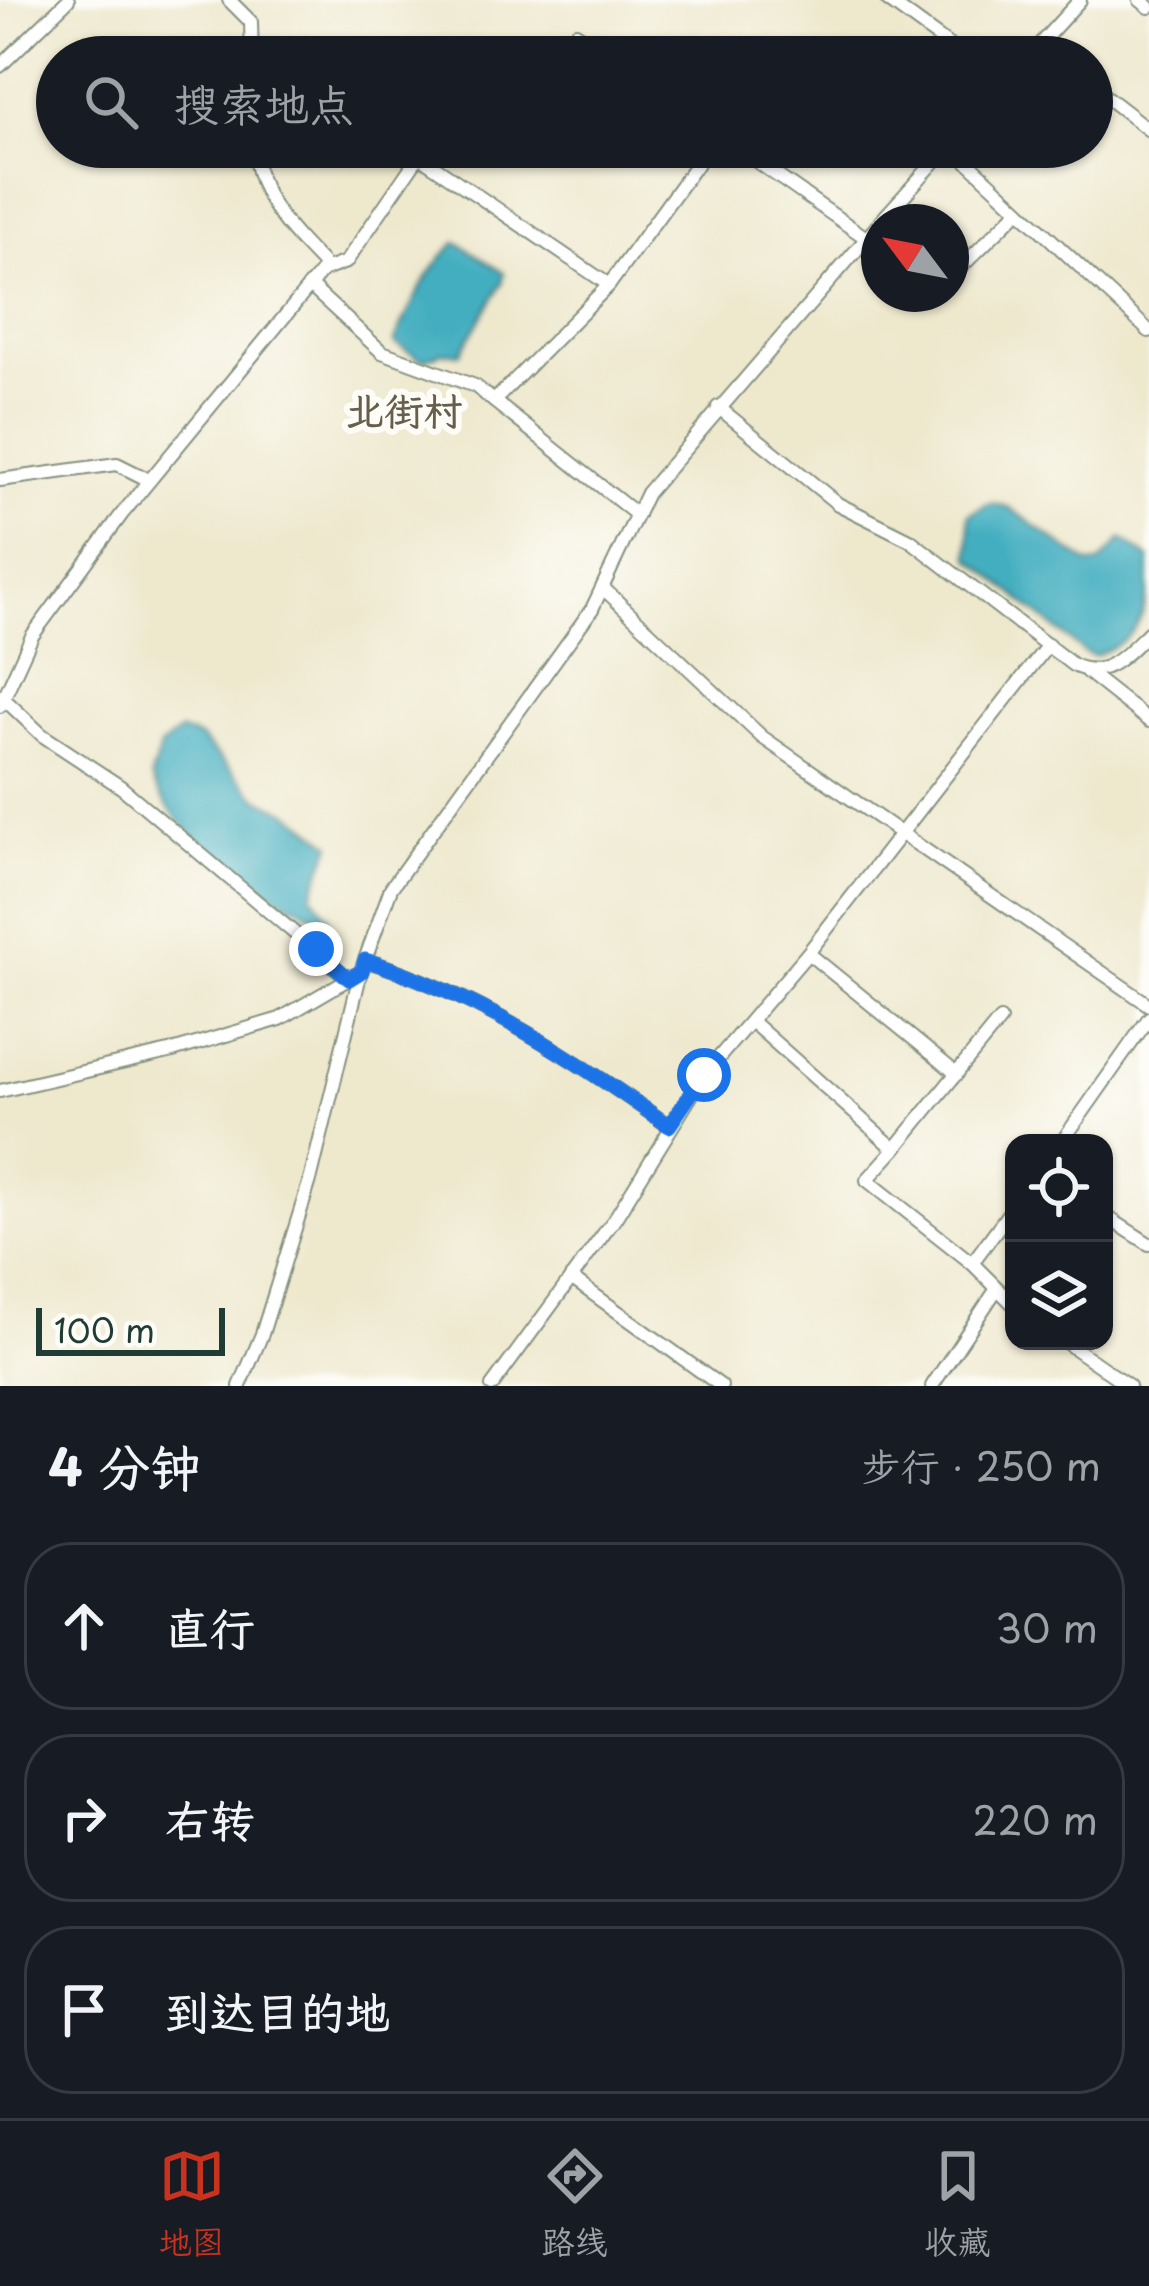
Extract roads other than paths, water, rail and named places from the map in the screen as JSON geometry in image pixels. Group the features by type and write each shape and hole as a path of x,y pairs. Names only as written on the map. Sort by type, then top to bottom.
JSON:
{"street":[{"path":"0,66 68,0"},
{"path":"229,0 251,22 251,36"},
{"path":"886,0 936,36"},
{"path":"1047,36 1081,0"},
{"path":"1140,0 1149,7"},
{"path":"576,33 581,36"},
{"path":"1113,102 1149,130"},
{"path":"258,168 264,194 278,218 322,264 322,271"},
{"path":"411,168 346,262 322,271 309,285 149,481 32,636 1,699 42,735 121,787 358,970 440,986 565,1053 669,1126"},
{"path":"444,168 609,285"},
{"path":"494,401 609,285 695,168"},
{"path":"766,168 861,234"},
{"path":"898,204 931,168"},
{"path":"973,168 1149,331"},
{"path":"969,260 1019,210"},
{"path":"240,1386 262,1334 311,1177 358,970 404,866 604,589 647,493 861,243"},
{"path":"309,285 382,352 475,386 637,515"},
{"path":"718,406 838,504 910,540 1149,722"},
{"path":"0,480 117,464 149,481"},
{"path":"604,589 763,737 1149,1005"},
{"path":"1086,671 1119,661 1149,632"},
{"path":"492,1386 614,1220 704,1075 808,953 1048,645"},
{"path":"808,953 957,1074"},
{"path":"0,1090 169,1052 280,1019 358,970"},
{"path":"1067,1134 1149,1018"},
{"path":"1000,1020 867,1180 972,1264 1005,1298"},
{"path":"752,1022 895,1149"},
{"path":"972,1264 1005,1218"},
{"path":"1113,1221 1149,1244"},
{"path":"572,1278 721,1386"},
{"path":"932,1386 996,1290"},
{"path":"1077,1350 1129,1386"}],"water":[{"path":"457,242 504,273 502,284 460,353 442,352 423,360 394,343 428,276"},
{"path":"990,503 1008,507 1089,564 1100,563 1122,539 1149,558 1148,591 1134,630 1111,649 1094,656 1085,653 970,558 969,514"},
{"path":"181,731 200,738 258,798 289,812 332,844 312,894 329,918 322,922 248,880 199,841 170,810 151,777 160,747"}],"district":[{"name":"北街村","path":"404,408"}]}
